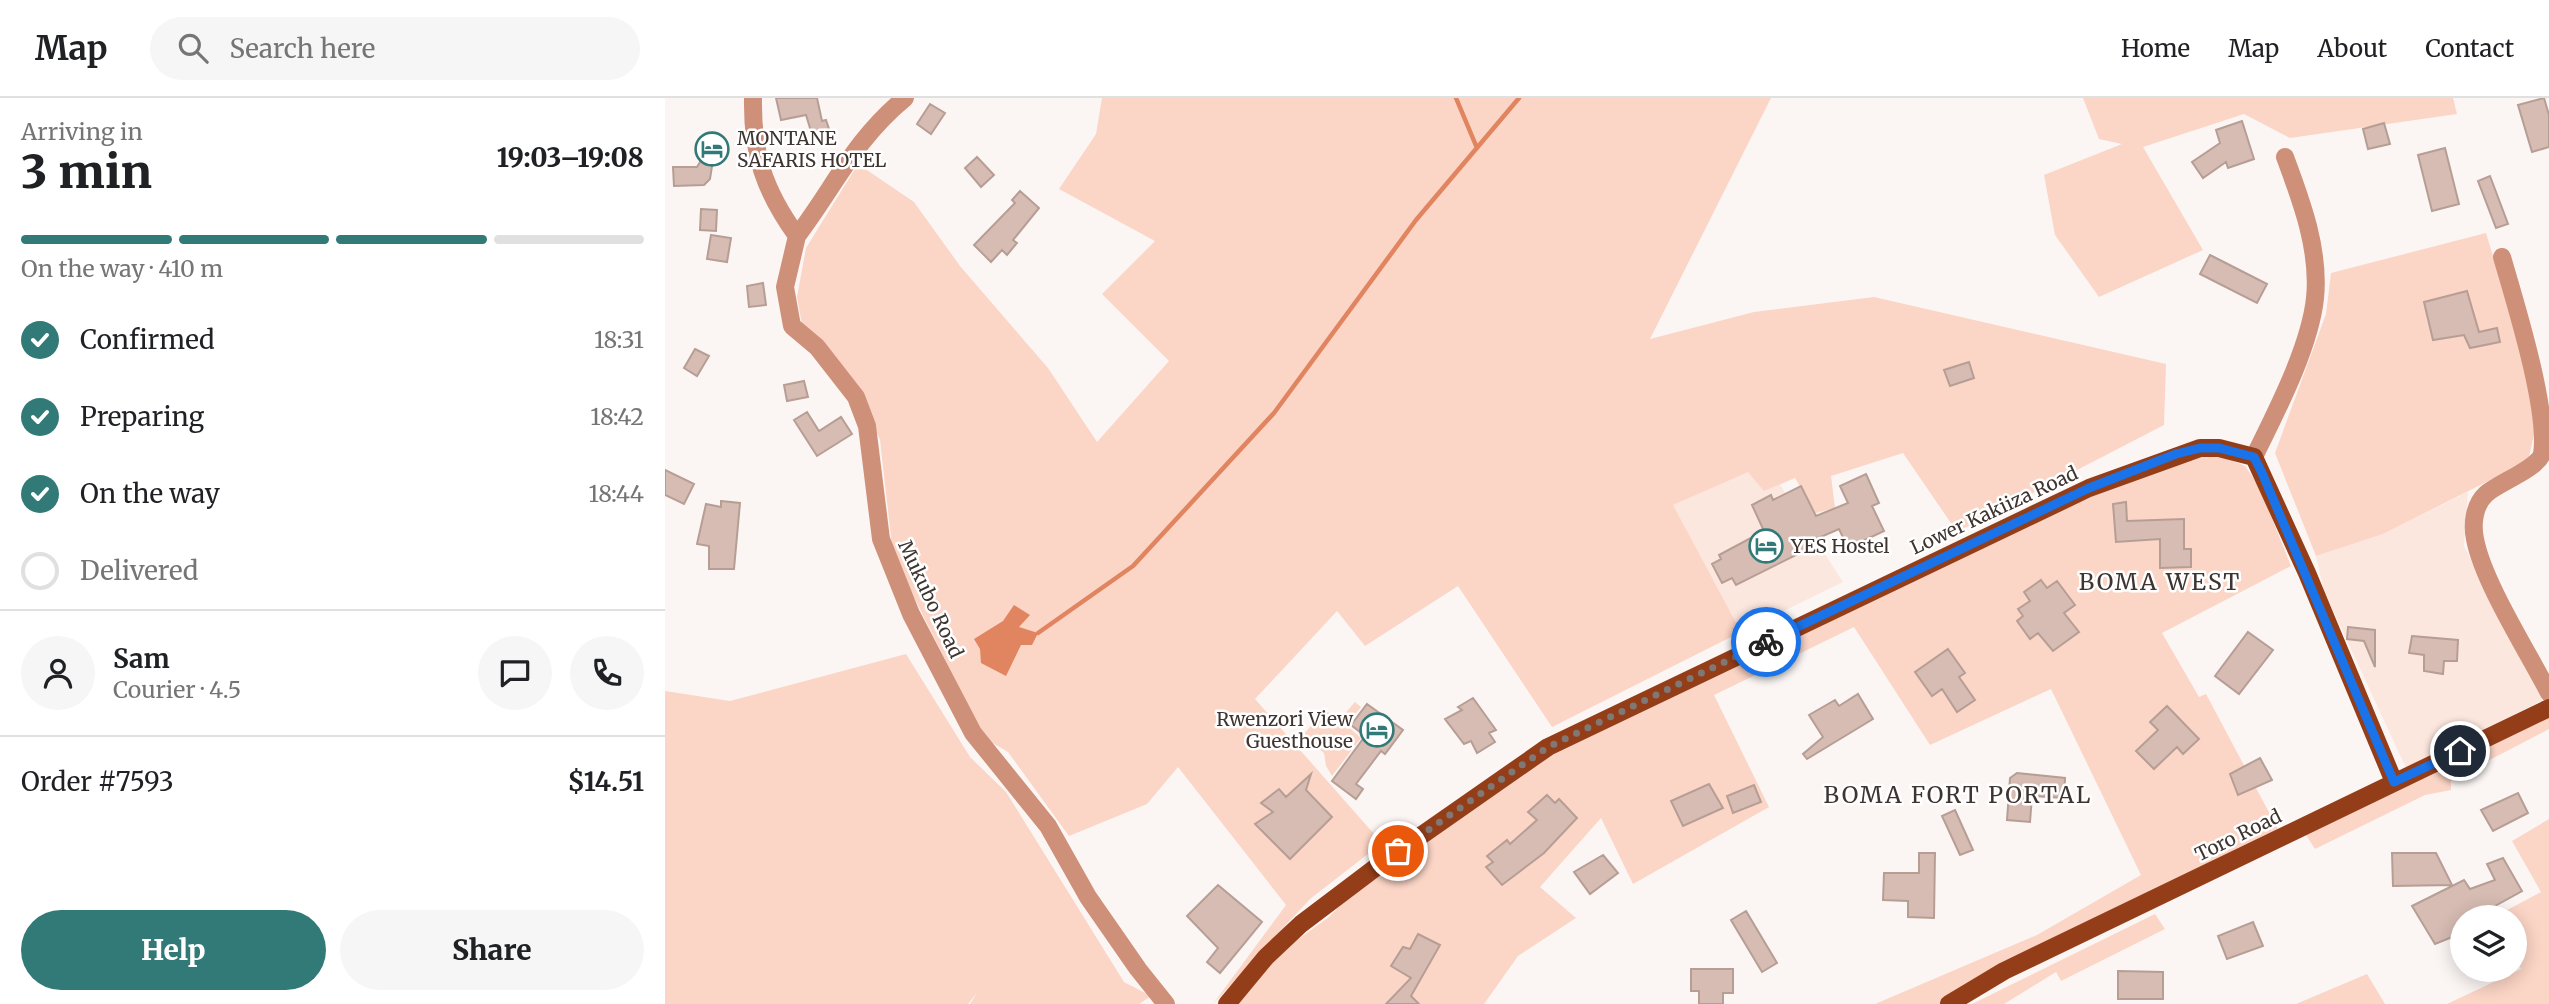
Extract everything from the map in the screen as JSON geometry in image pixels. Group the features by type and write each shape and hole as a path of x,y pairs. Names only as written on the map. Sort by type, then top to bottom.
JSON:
{"main road":[{"name":"Lower Kakiiza Road","path":"1227,1004 1266,957 1301,924 1379,865 1548,747 2089,488 2200,448 2236,451 2254,457"},
{"path":"2254,457 2307,573 2394,782"},
{"name":"Toro Road","path":"1949,1004 2004,971 2549,708"}],"street":[{"path":"753,98 753,131 763,178 775,206 797,236 820,206 834,177 856,147 881,118 905,98"},
{"path":"2254,457 2288,384 2315,296 2303,206 2285,157"},
{"name":"Mukubo Road","path":"797,236 785,287 792,326 817,348 856,397 867,426 881,539 911,614 972,733 1048,826 1089,897 1138,969 1166,1004"},
{"path":"2502,257 2534,363 2543,415 2543,452 2537,462 2486,494 2478,505 2473,522 2474,538 2488,575 2549,693"}],"shaded area":[{"path":"1102,98 1771,98 1650,339 1754,312 1874,297 2166,364 2164,425 1957,532 1903,453 1831,476 1835,508 1816,513 1795,478 1764,491 1748,472 1673,505 1741,632 1552,727 1458,586 1365,646 1337,611 1255,699 1382,843 1310,899 1213,1004 1286,905 1178,767 1147,804 1069,836 1008,752 984,738 893,555 880,440 856,383 802,325 797,297 806,248 858,164 914,202 960,266 1048,368 1097,442 1169,361 1102,294 1155,241 1059,189 1096,134"},
{"path":"2083,98 2453,98 2457,114 2290,138 2244,114 2143,147 2203,250 2099,297 2055,235 2044,175 2122,144 2099,139"},
{"path":"2486,233 2526,365 2537,422 2528,461 2383,534 2316,556 2275,453 2326,314 2331,273"},
{"path":"2220,455 2245,466 2259,486 2291,566 2162,633 2199,697 2206,694 2280,833 1946,1004 1875,1004 2037,935 2141,875 2051,689 1930,745 1854,627 1714,695 1769,807 1633,884 1601,818 1540,887 1576,918 1518,956 1484,1004 1233,1004 1275,956 1329,917 1368,877 1567,745 2088,493 2197,456"},
{"path":"1766,463 1843,582 1741,632 1672,505"},
{"path":"2468,492 2464,546 2543,700 2406,768 2324,591 2316,556 2383,534"},
{"path":"1014,605 1030,615 1019,627 1038,633 1032,645 1021,645 1006,676 981,663 980,649 974,639 1003,621"},
{"path":"906,654 970,757 1006,792 1124,982 1151,996 1139,1004 970,1004 977,993 968,1004 665,1004 665,691 730,701"},
{"path":"1355,702 1361,707 1346,725 1361,738 1332,776 1326,766 1324,753 1303,735 1325,710 1339,720"},
{"path":"2549,716 2549,729 2451,780 2451,790 2425,795 2315,849 2306,835"},
{"path":"2549,819 2549,1004 2447,1004 2494,982 2527,982 2527,905 2517,905 2541,892 2512,841"},
{"path":"2155,914 2165,929 2061,981 2056,972 2004,1004 1972,1004"},
{"path":"2367,974 2385,1004 2296,1004"}],"building":[{"path":"776,98 817,98 822,121 826,120 830,132 813,138 806,115 781,120"},
{"path":"2544,98 2549,115 2549,147 2532,152 2518,105"},
{"path":"930,104 945,113 931,134 917,124"},
{"path":"2242,121 2254,159 2228,168 2226,162 2203,178 2192,162 2220,143 2216,130"},
{"path":"2384,123 2390,144 2368,149 2363,129"},
{"name":"MONTANE SAFARIS HOTEL","path":"717,134 710,179 704,185 674,186 673,167 697,167"},
{"path":"2445,148 2459,204 2432,211 2418,155"},
{"path":"977,157 994,175 981,187 965,168"},
{"path":"2490,176 2508,224 2496,228 2478,181"},
{"path":"1020,191 1039,208 1013,240 1017,243 1007,255 1002,250 991,262 974,245 1015,203 1012,200"},
{"path":"701,209 717,210 716,231 700,230"},
{"path":"711,235 731,238 727,262 707,259"},
{"path":"2210,255 2267,284 2257,303 2200,274"},
{"path":"763,283 766,305 749,307 747,286"},
{"path":"2467,291 2479,332 2497,328 2500,342 2470,348 2464,335 2433,340 2424,302"},
{"path":"695,349 709,356 697,376 684,368"},
{"path":"1969,362 1974,378 1950,386 1944,370"},
{"path":"804,381 808,397 787,401 784,385"},
{"path":"807,412 819,431 841,417 852,434 817,456 794,420"},
{"path":"665,470 694,484 684,504 665,495"},
{"path":"1866,474 1879,503 1872,506 1884,531 1848,548 1839,529 1809,542 1812,547 1736,585 1732,578 1722,583 1712,564 1721,559 1719,555 1764,531 1752,505 1771,495 1773,500 1801,486 1816,516 1848,503 1840,486"},
{"path":"721,501 740,503 734,569 709,569 709,546 697,544 706,504 721,507"},
{"path":"2126,502 2127,521 2184,519 2184,549 2191,549 2191,567 2160,568 2160,539 2116,542 2113,504"},
{"path":"2041,580 2047,588 2057,581 2075,605 2064,613 2079,632 2053,651 2038,633 2030,639 2017,621 2023,616 2018,609 2030,601 2024,592"},
{"path":"2348,627 2375,630 2375,667 2364,641 2347,639"},
{"path":"2248,632 2273,650 2239,694 2215,676"},
{"path":"2412,636 2458,640 2457,661 2444,661 2443,674 2424,671 2424,655 2409,653"},
{"path":"1948,649 1965,673 1959,677 1975,700 1957,712 1942,689 1932,696 1915,672"},
{"path":"1858,694 1873,719 1807,759 1803,754 1823,737 1809,715 1835,700 1839,706"},
{"path":"1473,698 1496,730 1489,733 1495,742 1477,753 1471,741 1464,744 1445,719 1462,710 1458,707"},
{"path":"1367,704 1403,730 1385,754 1381,751 1356,784 1363,789 1356,799 1332,781 1365,736 1351,725"},
{"path":"2167,706 2199,739 2183,754 2177,747 2154,769 2136,751 2158,730 2150,722"},
{"path":"2260,758 2272,780 2238,795 2230,774"},
{"path":"2017,773 2065,778 2064,798 2032,796 2030,822 2007,820 2010,778"},
{"path":"1311,774 1306,790 1332,817 1290,859 1255,824 1273,812 1261,803 1279,789 1286,797"},
{"path":"1709,784 1723,808 1683,826 1671,801"},
{"path":"1754,785 1761,802 1733,813 1727,796"},
{"path":"2518,793 2528,813 2493,831 2481,810"},
{"path":"1547,795 1555,803 1559,799 1577,818 1544,853 1502,885 1486,867 1493,862 1487,856 1507,840 1510,844 1537,820 1528,812"},
{"path":"1955,810 1973,850 1960,855 1942,816"},
{"path":"1919,853 1935,853 1934,918 1908,917 1908,901 1883,900 1884,873 1919,873"},
{"path":"2392,853 2436,853 2452,885 2393,886"},
{"path":"1603,855 1618,873 1590,894 1574,872"},
{"path":"2503,858 2522,891 2497,905 2450,905 2450,938 2435,944 2412,906 2464,880 2470,889 2495,880 2487,864"},
{"path":"1218,885 1262,922 1220,973 1207,962 1218,948 1187,916"},
{"path":"1746,911 1777,963 1762,972 1731,920"},
{"path":"2253,922 2263,946 2227,959 2218,936"},
{"path":"1418,934 1440,945 1411,996 1419,1004 1386,1004 1411,978 1391,966 1403,947 1410,949"},
{"path":"1691,969 1733,969 1733,993 1723,993 1723,1004 1699,1004 1699,991 1691,991"},
{"path":"2118,971 2163,972 2163,999 2118,999"}],"waterway":[{"path":"1456,98 1477,148"},
{"path":"1038,633 1133,566 1274,413 1416,220 1519,98"}],"way so far":[{"path":"1398,851 1548,747 1766,642"}],"place":[{"name":"MONTANE SAFARIS HOTEL","path":"712,149"},
{"name":"YES Hostel","path":"1766,546"},
{"name":"Rwenzori View Guesthouse","path":"1377,730"}],"district":[{"name":"BOMA WEST","path":"2160,581"},
{"name":"BOMA FORT PORTAL","path":"1958,794"}],"route":[{"path":"1766,642 2089,488 2176,454 2200,448 2219,448 2254,457 2307,573 2394,782 2460,751"}]}
